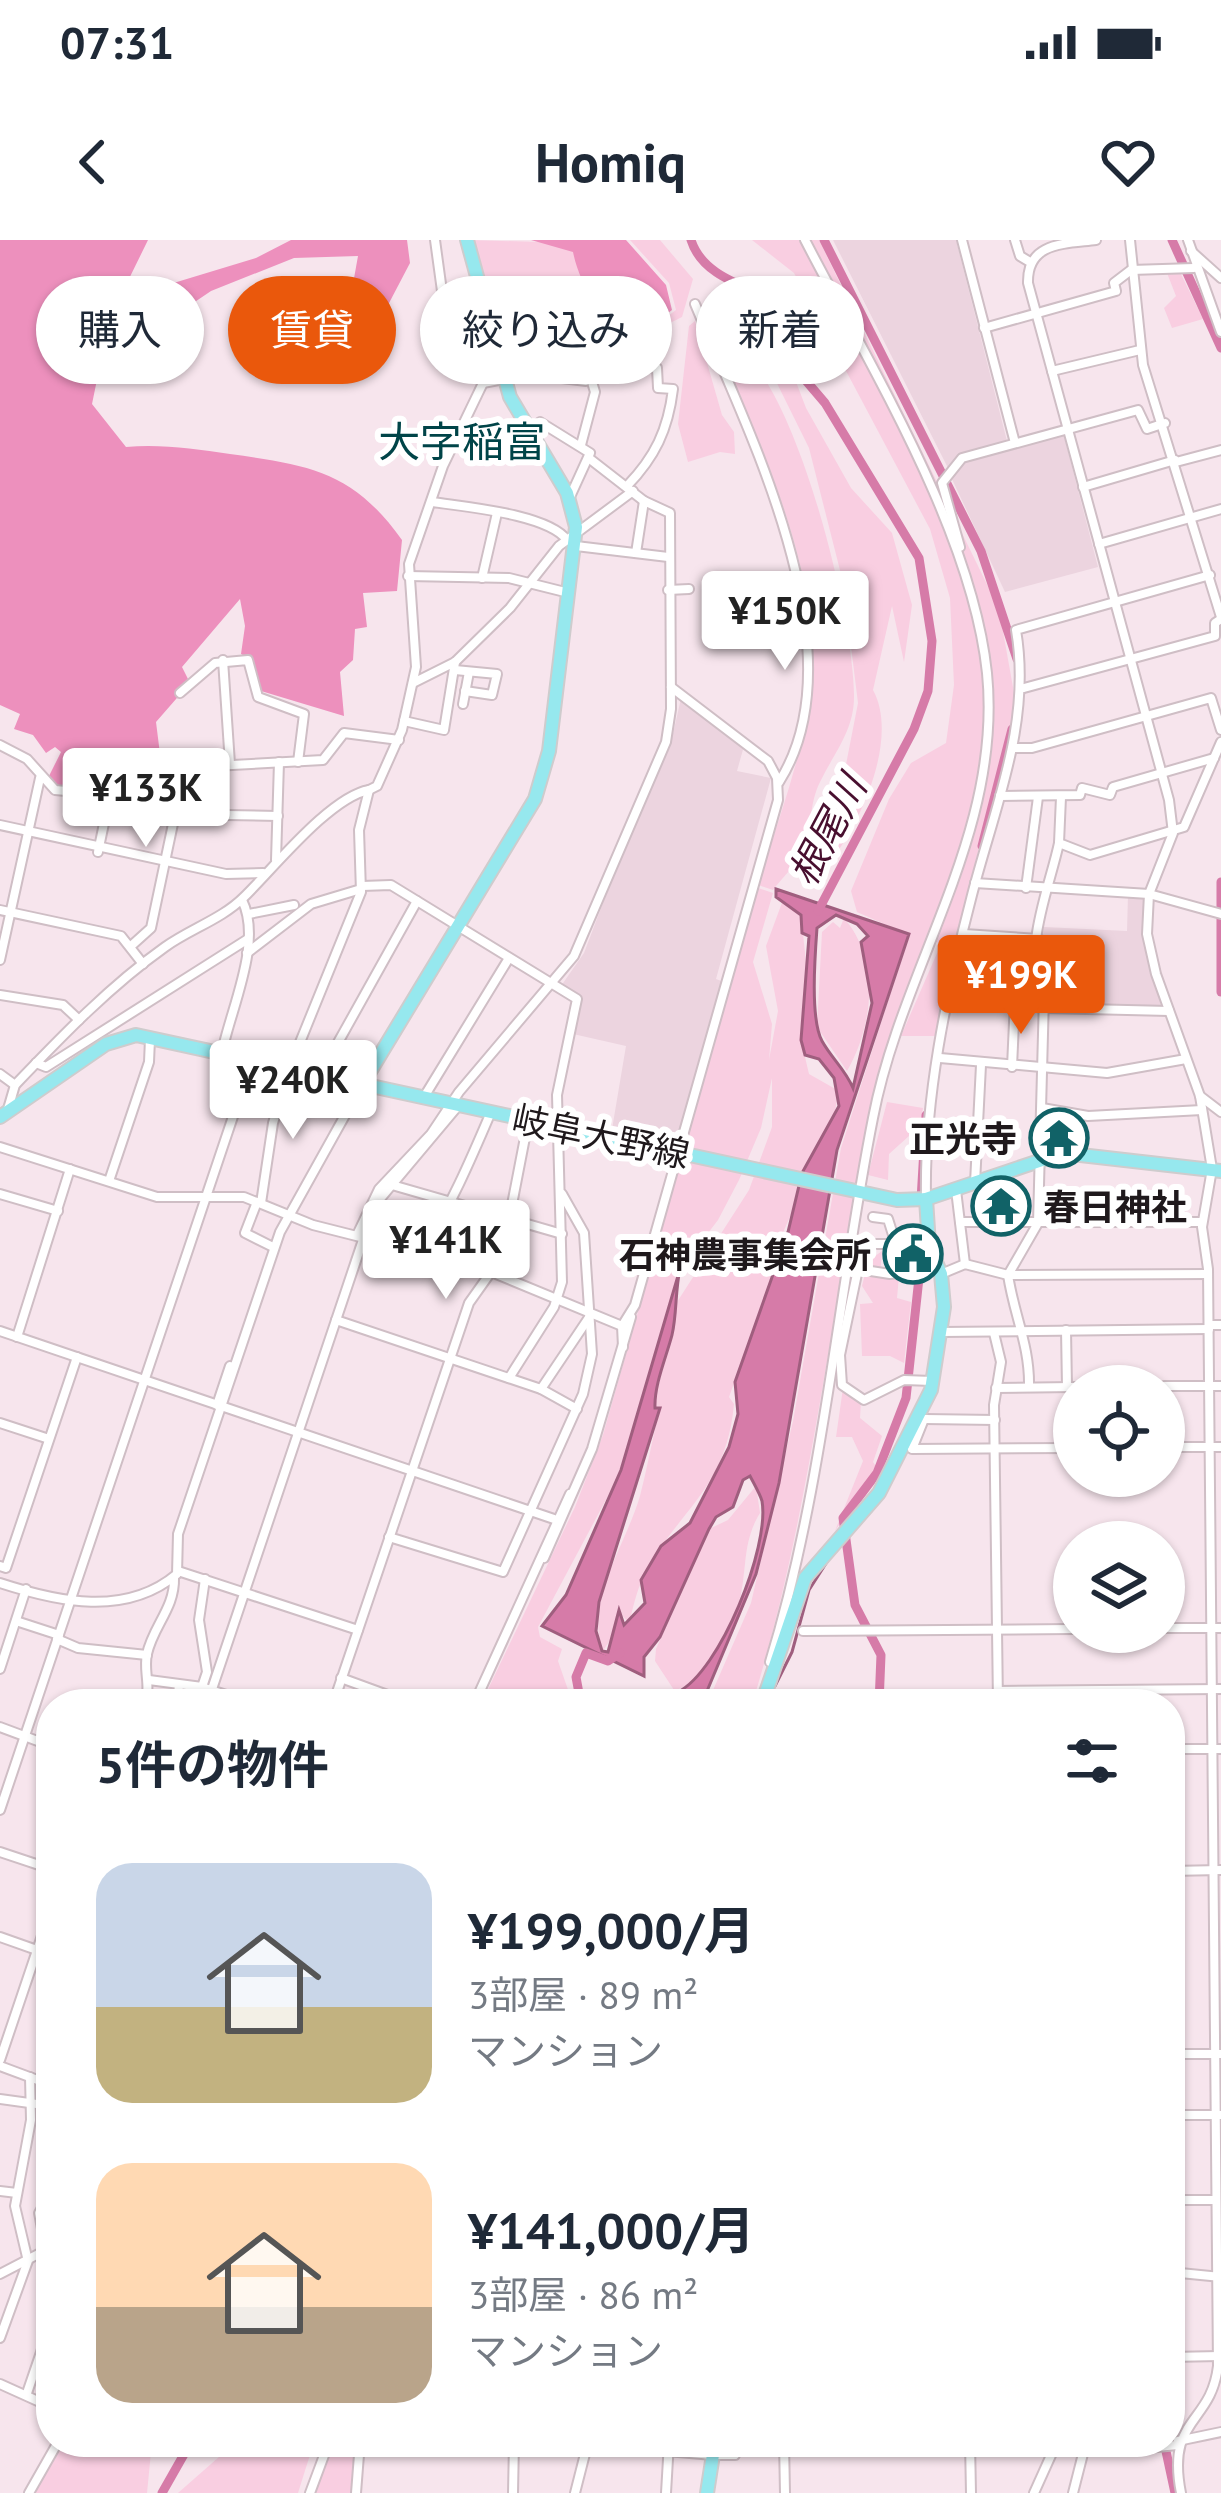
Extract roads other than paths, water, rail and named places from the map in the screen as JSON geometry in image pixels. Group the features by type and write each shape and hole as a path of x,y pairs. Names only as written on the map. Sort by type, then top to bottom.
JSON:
{"main road":[{"path":"466,240 477,276"},
{"path":"363,1082 526,817 543,778 571,593 573,540 568,499 520,418 511,384"},
{"name":"岐阜大野線","path":"4,1114 106,1044 150,1036 858,1193 923,1199 1043,1159 1083,1154 1216,1170"},
{"path":"765,1689 805,1578 879,1493 922,1419 942,1332 941,1271 924,1230 923,1199"},
{"path":"707,2493 713,2457"}],"street":[{"path":"435,240 440,276"},
{"path":"806,240 960,551"},
{"path":"962,240 1016,443"},
{"path":"1015,240 1020,256 1030,262"},
{"path":"1096,240 1052,245 1030,262 1028,283 1163,774 1173,833 1149,894 1150,950 1200,1096 1216,1170 1202,1222 1216,1507 1220,2356 1211,2395 1185,2433"},
{"path":"1024,688 1215,636 1221,618 1140,350 1130,240"},
{"path":"1189,245 1187,270 1221,332"},
{"path":"1189,245 1221,278"},
{"path":"984,328 1116,291 1114,283 1131,270 1187,270"},
{"path":"694,304 779,516 806,617 805,695 791,760 778,783"},
{"path":"1052,371 1140,350"},
{"path":"4,1114 16,1085 36,1063 142,964 242,900 276,862 353,795 376,786 399,740 417,656 408,576 443,466 484,384"},
{"path":"581,446 595,392 592,384"},
{"path":"412,683 455,666 527,585 630,489 656,454 673,389 658,388 658,384"},
{"path":"924,1230 887,1244 866,1244 860,1239 858,1193 886,1068 954,885 985,772 987,675 945,476 962,458 1138,410 1147,429 1165,423"},
{"path":"207,1688 336,1320 371,1199 430,1134 574,956 666,742 671,687 670,513 644,500 590,459 581,446 540,422"},
{"path":"1084,487 1221,450"},
{"path":"568,499 590,459"},
{"path":"636,553 644,500"},
{"path":"433,502 538,522 573,540 668,557"},
{"path":"1099,544 1221,509"},
{"path":"482,578 497,513"},
{"path":"923,1199 931,1094 975,883 1024,688 1018,628 1210,575"},
{"path":"408,576 482,578 571,593"},
{"path":"668,590 689,589"},
{"path":"223,660 230,764"},
{"path":"180,693 223,660 248,660 258,697 304,714 298,762"},
{"path":"455,666 497,674 492,695 465,691"},
{"path":"404,721 443,730 455,666"},
{"path":"463,704 469,672"},
{"path":"481,1689 576,1490 681,1154 777,811 778,783 768,761 671,687"},
{"path":"1012,748 1210,698 1221,730"},
{"path":"0,745 28,759 40,778 64,793 110,795 158,769 298,762 332,755 344,733 399,740"},
{"path":"1059,843 1090,855 1173,833 1189,819 1221,742"},
{"path":"999,796 1061,797 1080,795 1082,788 1110,795 1112,787 1215,758"},
{"path":"276,862 279,761"},
{"path":"131,946 152,928 185,767"},
{"path":"0,959 5,911 40,778"},
{"path":"273,1247 245,1232 259,1203 273,1123 290,1067 362,887 359,830 369,790"},
{"path":"99,849 110,795"},
{"path":"1026,888 1038,797"},
{"path":"1029,1387 1030,1355 1008,1275 1038,1222 1044,1008 1034,976 1045,888 1059,843 1061,797"},
{"path":"107,813 278,816"},
{"path":"0,825 231,874 265,874"},
{"path":"975,883 1149,894 1219,914"},
{"path":"245,954 311,904 362,887 391,885 578,1002 559,1083 556,1126 562,1234 556,1300 509,1378"},
{"path":"221,1052 248,939 248,914 242,900"},
{"path":"321,1073 417,901"},
{"path":"248,914 294,905"},
{"path":"5,911 121,936 142,964"},
{"path":"964,934 1039,939"},
{"path":"36,1063 46,1067 248,939"},
{"path":"424,1097 509,958"},
{"path":"0,995 63,1005 79,1020"},
{"path":"952,995 1016,1000 1044,1008 1169,1012"},
{"path":"1012,1067 1016,1000"},
{"path":"109,1181 149,1062 150,1036"},
{"path":"41,1689 253,1058"},
{"path":"940,1058 1107,1073 1186,1059"},
{"path":"975,1183 981,1065"},
{"path":"0,1074 16,1085"},
{"path":"146,1689 147,1655 172,1601 178,1534 273,1247 363,1082"},
{"path":"1200,1096 1221,1112"},
{"path":"361,1236 380,1199 455,1104"},
{"path":"1042,1108 1088,1116 1202,1110"},
{"path":"422,1251 491,1112"},
{"path":"509,1220 528,1120"},
{"path":"0,1148 158,1197 259,1203 290,1216 491,1272 622,1327"},
{"path":"16,1337 70,1169"},
{"path":"392,1185 562,1234"},
{"path":"956,1190 965,1264"},
{"path":"389,1537 499,1574 531,1511 577,1409 592,1354 584,1233 561,1192"},
{"path":"0,1194 58,1211"},
{"path":"764,1689 791,1588 859,1209"},
{"path":"873,1217 888,1220 894,1238"},
{"path":"960,1222 1202,1222"},
{"path":"866,1244 840,1355 842,1384 868,1400 904,1380 933,1381"},
{"path":"858,1269 890,1274 941,1271 965,1264 1008,1275 1208,1274"},
{"path":"338,1689 469,1303 491,1272"},
{"path":"623,1347 622,1327 635,1305"},
{"path":"542,1389 591,1315"},
{"path":"336,1320 542,1389 577,1409"},
{"path":"942,1332 1221,1325"},
{"path":"1066,1330 1068,1365"},
{"path":"0,1331 554,1519"},
{"path":"994,1333 1001,1361 995,1420 998,1689"},
{"path":"0,1566 6,1568 77,1357"},
{"path":"1185,1386 1221,1386"},
{"path":"996,1388 1053,1387"},
{"path":"995,1420 922,1419 912,1449 1053,1448"},
{"path":"0,1423 49,1439"},
{"path":"544,1558 554,1519 576,1490"},
{"path":"0,1583 113,1604 176,1574 205,1579 358,1630"},
{"path":"205,1579 199,1620 207,1688"},
{"path":"0,1669 26,1589"},
{"path":"16,1621 78,1648 147,1655"},
{"path":"1185,1628 1216,1628"},
{"path":"803,1631 1053,1629"},
{"path":"341,1678 371,1689"},
{"path":"148,1680 210,1689"},
{"path":"179,1685 179,1689"},
{"path":"1185,1689 1216,1689"},
{"path":"0,1810 36,1703"},
{"path":"0,1727 36,1740"},
{"path":"1185,1750 1216,1749"},
{"path":"0,1852 36,1864"},
{"path":"1185,1870 1217,1870"},
{"path":"0,1937 36,1951"},
{"path":"36,1954 0,2063 36,2079"},
{"path":"1185,2054 1218,2054"},
{"path":"0,2338 28,2258 15,2224 31,2106 30,2077"},
{"path":"0,2099 36,2106"},
{"path":"1185,2115 1218,2115"},
{"path":"0,2191 17,2192"},
{"path":"1185,2200 1219,2200"},
{"path":"0,2274 36,2256"},
{"path":"1185,2273 1219,2276"},
{"path":"1185,2356 1220,2356"},
{"path":"26,2393 36,2365"},
{"path":"0,2384 36,2400"},
{"path":"1185,2441 1221,2432"},
{"path":"28,2493 49,2457"},
{"path":"310,2493 323,2457"},
{"path":"356,2493 359,2457"},
{"path":"513,2493 514,2457"},
{"path":"575,2493 584,2457"},
{"path":"666,2493 669,2457"},
{"path":"784,2457 785,2493"},
{"path":"970,2457 971,2493"},
{"path":"1034,2493 1050,2457"},
{"path":"1073,2493 1082,2457"},
{"path":"1179,2457 1181,2493"}],"waterway":[{"name":"根尾川","path":"691,240 714,270 774,300 802,376 825,403 919,558 932,641 928,691 914,729 818,911"},
{"path":"824,240 981,551 1017,659"},
{"path":"1172,240 1221,348"},
{"path":"982,846 1012,729"},
{"path":"1221,882 1221,992"},
{"path":"921,1200 926,1115"},
{"path":"880,1689 881,1655 855,1605 843,1518 877,1473 906,1398 923,1241"},
{"path":"775,1686 792,1652 809,1590 832,1554"},
{"name":"根尾川","path":"578,1689 576,1677 586,1653 608,1661 620,1653"},
{"name":"根尾川","path":"162,2493 182,2457"},
{"path":"1167,2457 1175,2493"}],"place":[{"name":"正光寺","path":"1059,1138"},
{"name":"春日神社","path":"1001,1206"},
{"name":"石神農事集会所","path":"913,1254"}],"district":[{"name":"大字稲富","path":"462,441"}]}
